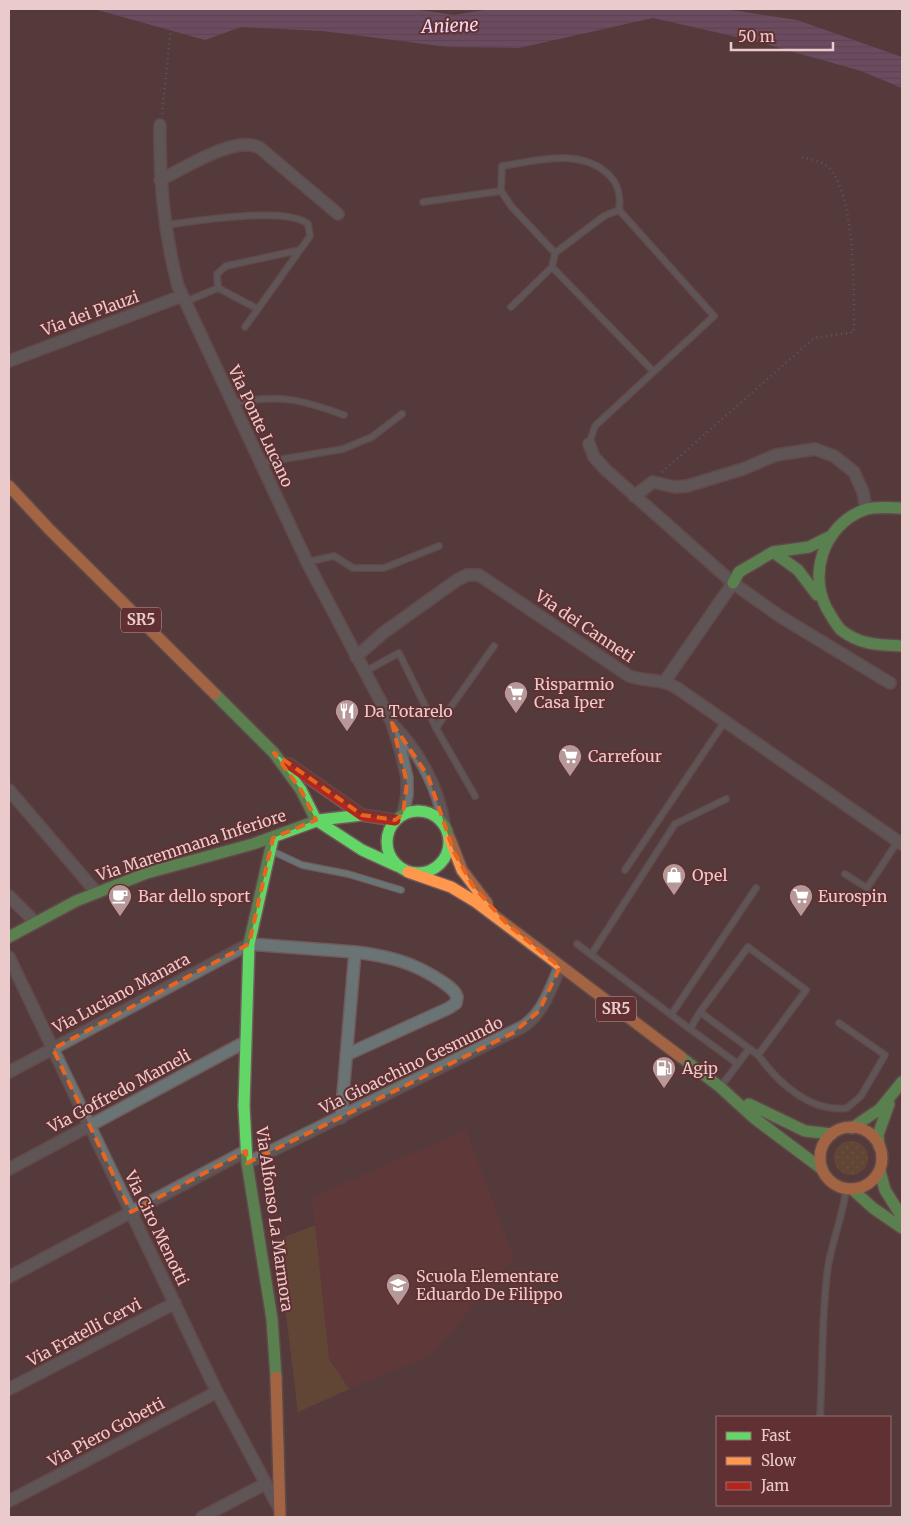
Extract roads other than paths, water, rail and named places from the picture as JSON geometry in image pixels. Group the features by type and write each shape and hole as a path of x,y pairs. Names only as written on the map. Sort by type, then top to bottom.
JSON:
{"main road":[{"name":"SR5","path":"9,486 274,753"},
{"path":"733,583 739,572 773,552 809,547 829,537 843,522 866,509 879,506 902,508"},
{"path":"824,606 818,586 818,566 829,537"},
{"path":"773,552 799,569 810,581 835,624 850,637 869,645 902,646"},
{"path":"890,647 902,652"},
{"path":"274,753 362,815"},
{"path":"274,753 302,790 316,820 362,850 408,872 451,887 506,923"},
{"path":"397,866 390,858 387,843 389,829 399,817 421,811 430,813 444,824 457,860 473,886 506,923"},
{"name":"Via Maremmana Inferiore","path":"9,937 96,892 164,868 273,838 316,820 337,815 399,817"},
{"path":"408,872 419,874 429,872 438,866 447,852 449,836"},
{"name":"Via Alfonso La Marmora","path":"273,838 249,944 245,1042 247,1157 272,1319 279,1414 280,1514"},
{"name":"SR5","path":"506,923 560,967 724,1090"},
{"path":"724,1090 805,1131 832,1134 852,1128 872,1117 892,1097 902,1082"},
{"path":"724,1090 754,1118 822,1168 832,1182 849,1189 902,1228"},
{"path":"849,1189 868,1184 880,1170 882,1163 878,1134 892,1097"},
{"path":"852,1128 866,1131 880,1146"},
{"path":"822,1168 822,1150 832,1134"},
{"path":"880,1170 885,1190 902,1217"}],"street":[{"name":"Via Ponte Lucano","path":"160,125 160,180 173,265 183,299 307,562 392,723 407,741 428,776 439,803 444,824"},
{"path":"160,180 229,147 251,144 260,148 338,214"},
{"name":"Via dei Plauzi","path":"9,361 183,299"},
{"path":"589,444 590,450 598,462 733,583 781,617 890,683"},
{"path":"634,496 649,484 657,482 676,487 687,486 743,470 776,455 815,449 834,456 850,468 858,478 866,509"},
{"name":"Via dei Canneti","path":"356,657 396,623 457,580 473,574 488,580 629,676 643,680 665,681 900,842"},
{"path":"665,681 733,583"},
{"name":"Via Ponte Lucano","path":"392,723 404,761 407,778 408,795 399,817"},
{"path":"9,790 96,892"},
{"path":"9,896 35,922"},
{"path":"249,944 355,952 392,957 412,964 454,991 457,997 454,1005 346,1055"},
{"name":"Via Luciano Manara","path":"9,1072 249,944"},
{"path":"341,1118 355,952"},
{"name":"Via Ciro Menotti","path":"9,958 174,1303 280,1514"},
{"name":"Via Gioacchino Gesmundo","path":"9,1277 131,1212 247,1157 341,1118 527,1024 542,1006 560,967"},
{"name":"Via Goffredo Mameli","path":"9,1169 245,1042"},
{"name":"Via Fratelli Cervi","path":"9,1389 174,1303"},
{"name":"Via Piero Gobetti","path":"9,1501 218,1392"},
{"path":"202,1517 265,1484"}],"lane":[{"path":"555,253 511,206 501,191 502,166 574,158 595,164 612,178 620,196 619,210 714,316 594,426 589,444"},
{"path":"422,202 501,191"},
{"path":"512,307 552,267 555,253 604,216 619,210"},
{"path":"166,225 263,215 291,218 306,222 310,230 310,236 245,327"},
{"path":"218,288 217,274 226,266 300,250"},
{"path":"552,267 653,371"},
{"path":"183,299 218,288 258,309"},
{"path":"232,402 272,398 306,401 344,415"},
{"path":"260,463 343,449 372,437 402,414"},
{"path":"307,562 334,556 353,568 384,568 439,546"},
{"path":"436,728 494,646"},
{"path":"364,672 399,653 436,728 475,796"},
{"path":"625,870 725,721"},
{"path":"591,955 675,824 726,799"},
{"path":"845,874 867,888 900,842"},
{"path":"271,850 302,865 348,874 401,890"},
{"path":"671,1015 756,888"},
{"path":"577,944 738,1064"},
{"path":"690,1029 700,1012 748,947 806,990 758,1056"},
{"path":"700,1012 758,1056 780,1081 801,1096 828,1107 847,1108 861,1096 885,1055 839,1023"},
{"path":"724,1090 738,1064 749,1049"},
{"path":"820,1416 824,1308 828,1265 849,1189"}],"water":[{"name":"Aniene","path":"94,9 413,9 454,15 490,9 725,9 797,20 902,57 902,88 861,71 755,41 653,18 519,48 448,47 323,31 241,27 205,40"}],"place":[{"name":"Risparmio Casa Iper","path":"516,714"},
{"name":"Da Totarelo","path":"347,732"},
{"name":"Carrefour","path":"570,777"},
{"name":"Opel","path":"674,896"},
{"name":"Bar dello sport","path":"120,917"},
{"name":"Eurospin","path":"801,917"},
{"name":"Agip","path":"664,1089"},
{"name":"Scuola Elementare Eduardo De Filippo","path":"398,1306"}]}
